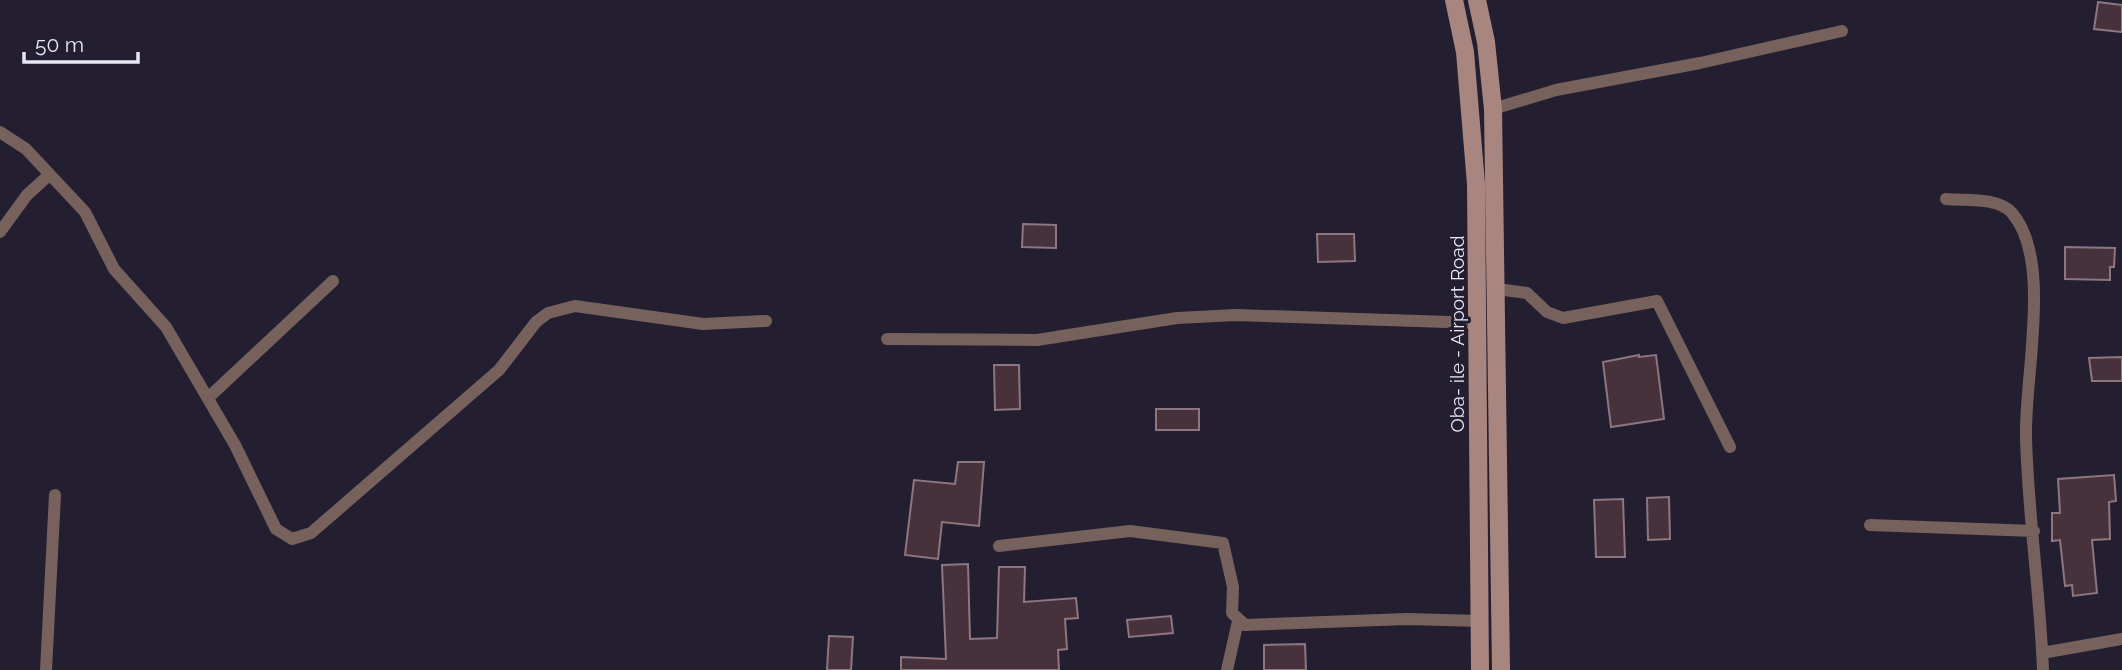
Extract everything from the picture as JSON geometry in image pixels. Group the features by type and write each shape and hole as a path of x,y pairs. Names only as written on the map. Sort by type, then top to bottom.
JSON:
{"main road":[{"name":"Oba- ile - Airport Road","path":"1454,0 1465,52 1476,184 1480,670"},
{"name":"Oba- ile - Airport Road","path":"1477,0 1486,42 1493,109 1501,670"}],"street":[{"path":"1493,109 1556,90 1700,63 1842,31"},
{"path":"0,132 26,149 85,212 114,269 166,327 235,445 276,530 292,539 311,533 492,376 536,322 548,313 575,306 703,324 766,321"},
{"path":"0,232 27,195 49,175"},
{"path":"1946,200 2004,205 2013,214 2028,248 2035,321 2026,435 2043,670"},
{"path":"208,398 332,281"},
{"path":"1497,289 1527,293 1547,312 1563,318 1657,301 1730,447"},
{"path":"887,339 1037,340 1177,318 1236,315 1478,324"},
{"path":"46,670 55,495"},
{"path":"1870,525 2034,531"},
{"path":"999,546 1130,531 1223,544 1233,587 1232,613 1245,625 1407,619 1480,621"},
{"path":"1227,670 1238,621"},
{"path":"2042,653 2122,639"}],"building":[{"path":"2098,2 2122,5 2122,32 2094,29"},
{"path":"1023,224 1056,225 1056,248 1022,247"},
{"path":"1317,234 1354,234 1355,261 1318,262"},
{"path":"2065,247 2115,248 2110,280 2065,279"},
{"path":"1639,355 1656,355 1664,419 1611,427 1603,362"},
{"path":"2122,357 2122,381 2092,381 2089,358"},
{"path":"994,365 1019,365 1020,409 995,410"},
{"path":"1156,409 1199,409 1199,430 1156,430"},
{"path":"958,462 984,462 979,526 942,522 938,559 905,555 914,480 955,484"},
{"path":"2114,475 2116,501 2109,502 2110,539 2092,540 2097,593 2073,596 2072,585 2065,586 2060,540 2052,541 2052,513 2060,513 2058,479"},
{"path":"1669,497 1670,539 1648,540 1647,498"},
{"path":"1623,499 1625,557 1596,557 1594,500"},
{"path":"968,564 970,639 997,638 999,567 1025,567 1024,602 1076,598 1078,618 1065,619 1067,649 1058,650 1059,670 901,670 901,657 946,659 942,565"},
{"path":"1171,616 1173,633 1129,637 1127,620"},
{"path":"829,636 853,637 851,670 827,670"},
{"path":"1305,644 1306,670 1264,670 1264,645"}]}
